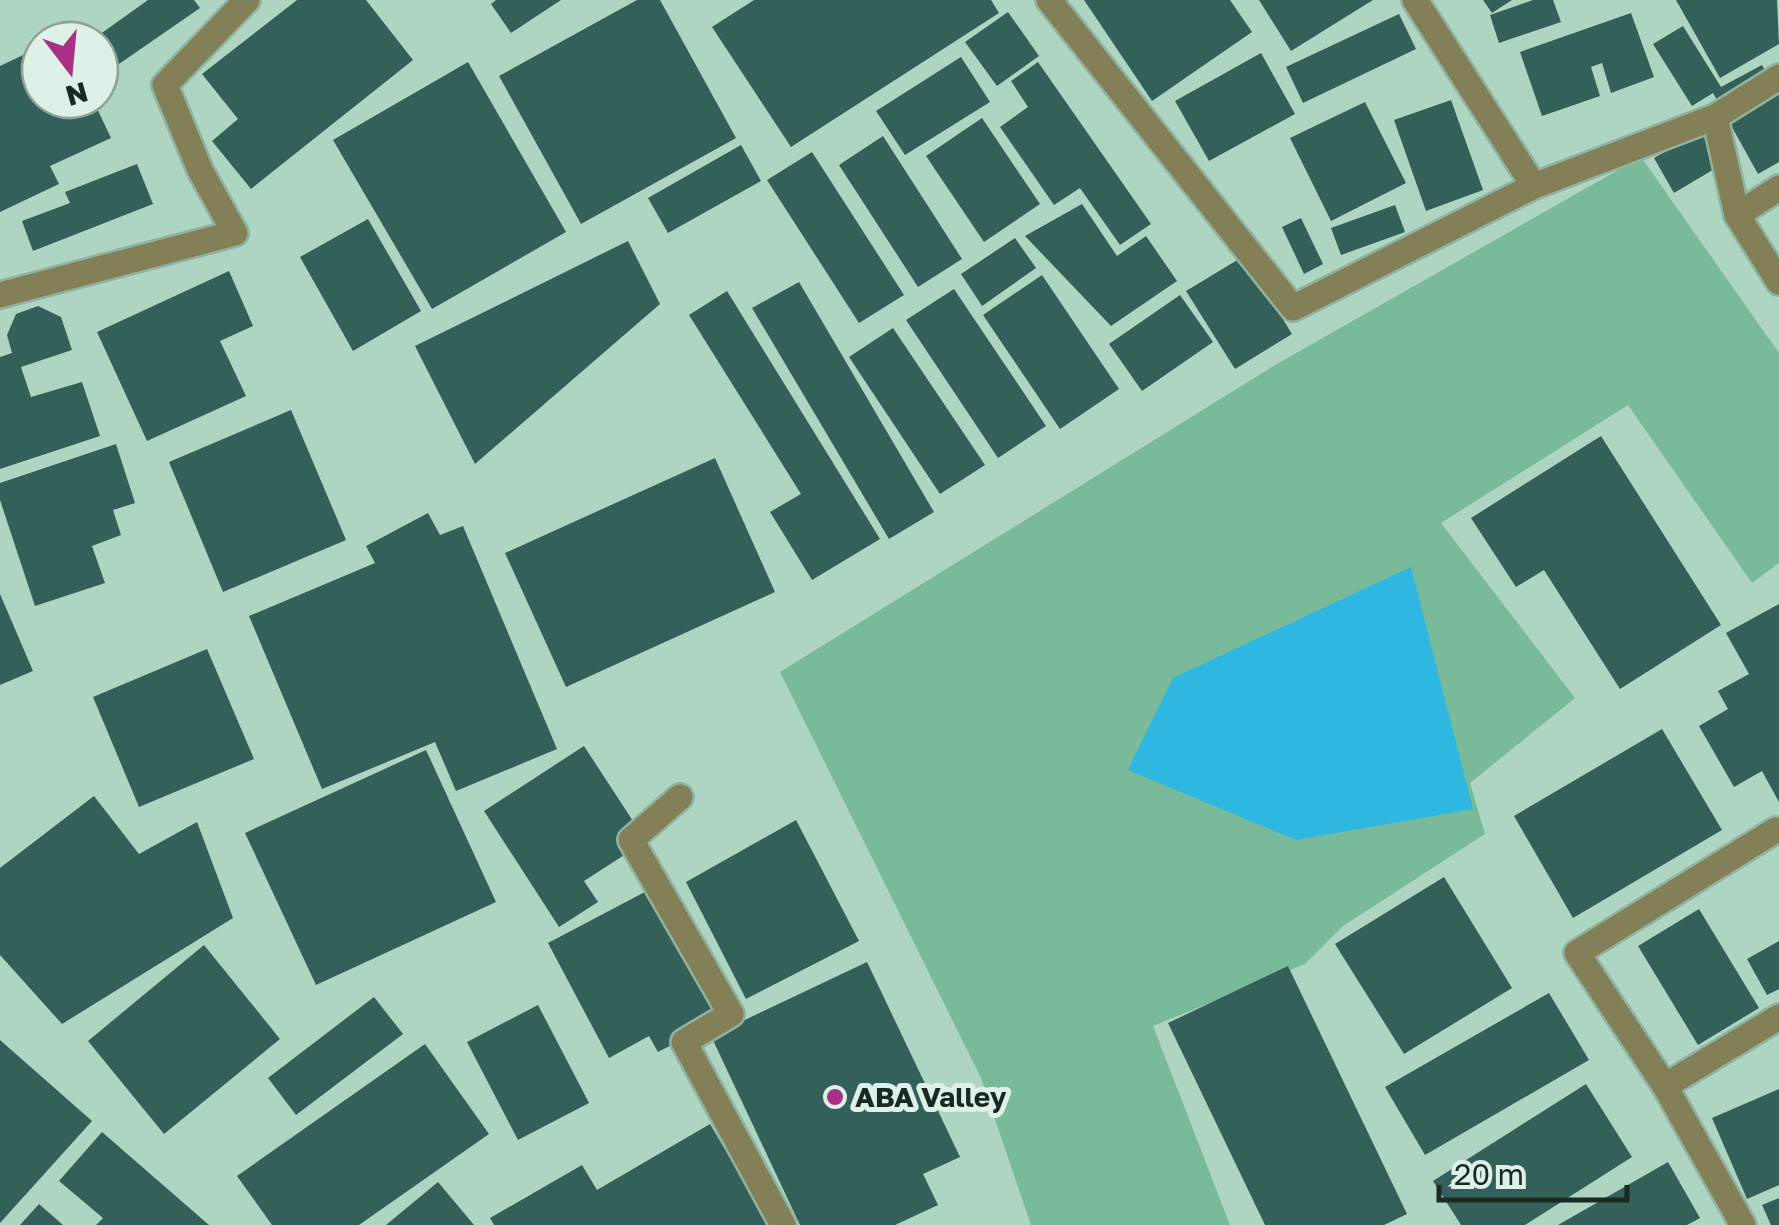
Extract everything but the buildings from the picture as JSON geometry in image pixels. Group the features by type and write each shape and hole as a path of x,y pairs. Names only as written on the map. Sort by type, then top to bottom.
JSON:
{"street":[{"path":"0,295 236,233 200,170 165,85 248,0"},
{"path":"1049,0 1294,308 1534,186 1715,117 1779,77"},
{"path":"1415,0 1534,186"},
{"path":"1715,117 1737,214 1779,282"},
{"path":"1737,214 1779,188"},
{"path":"680,797 631,840 732,1014 684,1042 783,1225"},
{"path":"1743,1225 1665,1086 1577,953 1776,830"},
{"path":"1665,1086 1779,1018"}],"green space":[{"path":"1641,157 1779,353 1779,563 1752,583 1628,405 1441,523 1575,698 1470,783 1485,834 1343,926 1305,964 1153,1026 1230,1225 1031,1225 981,1078 780,672 1277,364"}],"water":[{"path":"1411,567 1473,809 1296,840 1128,770 1173,678"}],"place":[{"name":"ABA Valley","path":"835,1097"}]}
